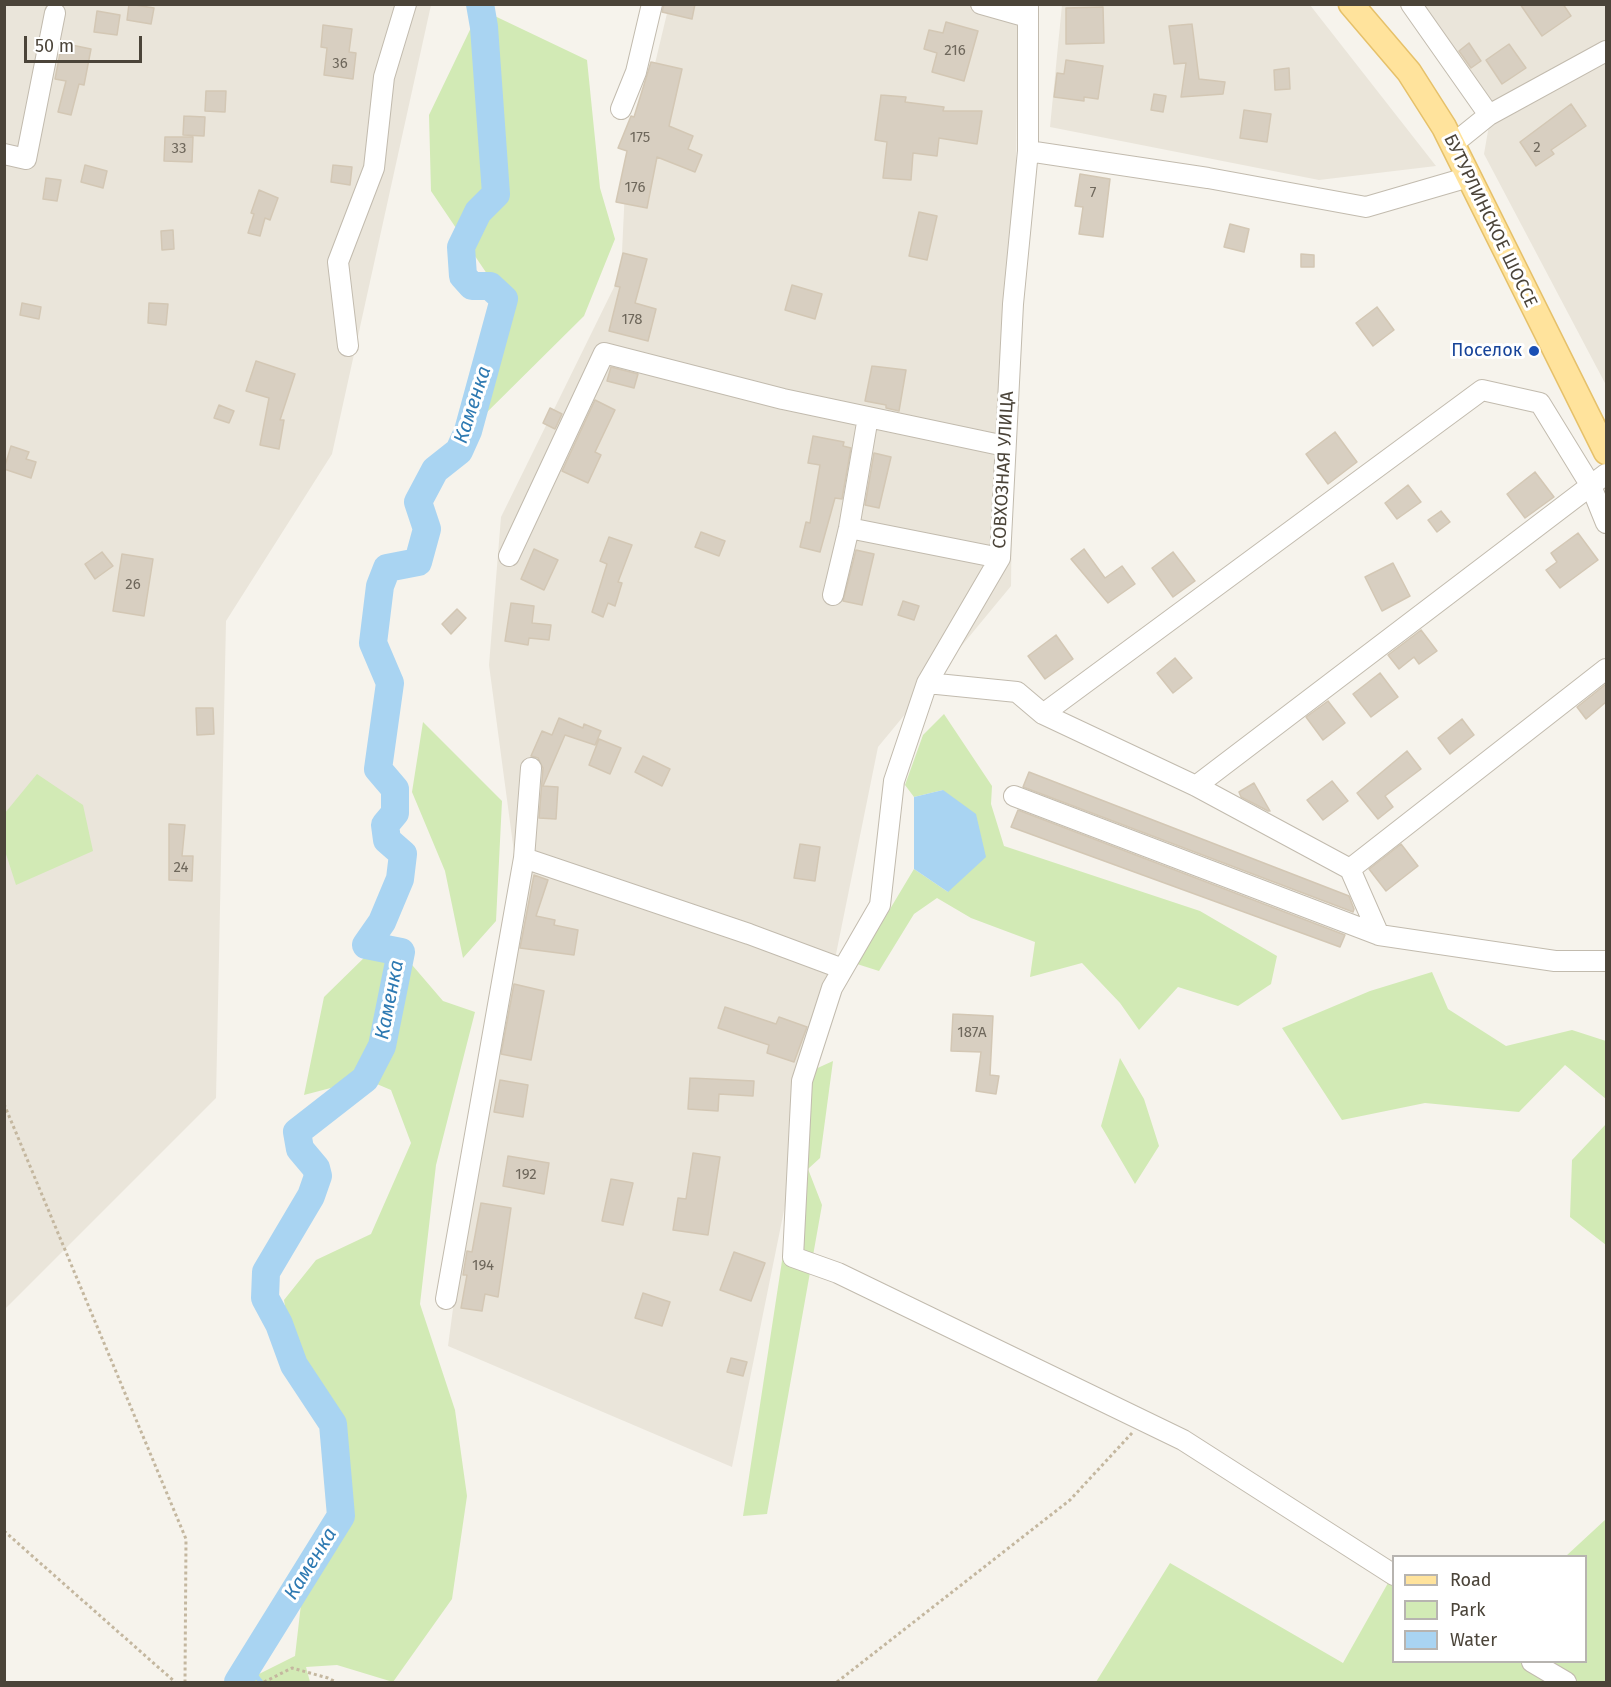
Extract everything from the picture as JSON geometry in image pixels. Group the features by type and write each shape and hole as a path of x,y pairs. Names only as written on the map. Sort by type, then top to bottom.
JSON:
{"main road":[{"name":"БУТУРЛИНСКОЕ ШОССЕ","path":"1351,4 1409,72 1452,144 1599,423 1606,452"}],"street":[{"path":"348,346 338,262 374,168 384,77 406,4"},
{"path":"621,109 636,72 651,4"},
{"path":"981,4 1027,11"},
{"path":"1411,4 1489,116"},
{"name":"СОВХОЗНАЯ УЛИЦА","path":"1027,11 1028,151 1013,304 1000,558 927,683 894,781 880,905 832,988 802,1081 793,1257 838,1273 1143,1420"},
{"path":"4,154 26,159 55,13"},
{"path":"1452,144 1489,116 1606,51"},
{"path":"1028,151 1208,178 1366,207 1469,177"},
{"path":"509,556 604,353 783,399 1005,446"},
{"path":"1043,714 1482,390 1540,403 1599,480 1606,522"},
{"path":"833,595 849,528 868,417"},
{"path":"1196,786 1599,480"},
{"path":"849,528 1000,558"},
{"path":"1350,869 1606,669"},
{"path":"927,683 1017,692 1043,714 1196,786 1350,869 1379,935"},
{"path":"446,1299 524,858 531,768"},
{"path":"1014,795 1379,935 1555,961 1606,962"},
{"path":"524,858 749,934 843,969"},
{"path":"1143,1420 1183,1440 1392,1574"},
{"path":"1534,1663 1566,1683"}],"path":[{"path":"4,1104 186,1539 185,1683"},
{"path":"837,1683 1070,1500 1143,1420"},
{"path":"4,1531 175,1683"},
{"path":"264,1683 292,1668 328,1678 336,1683"}],"shaded area":[{"path":"5,5 431,5 332,454 226,621 216,1098 5,1309"},
{"path":"669,5 1018,5 1011,586 878,747 732,1467 448,1346 514,852 489,665 501,517 621,273 625,189"},
{"path":"1062,5 1310,5 1436,166 1319,180 1050,127"},
{"path":"1423,5 1606,5 1606,385 1484,154 1493,102"}],"green space":[{"path":"480,9 587,60 600,188 615,239 584,316 468,431 504,299 431,191 429,115"},
{"path":"944,714 992,786 991,804 1004,846 1200,911 1277,956 1271,984 1238,1006 1178,987 1139,1030 1120,1003 1082,963 1030,977 1035,942 971,918 937,898 914,914 879,971 857,964 914,869 948,892 943,790 914,797 905,785 923,735"},
{"path":"423,722 502,801 496,921 463,958 445,871 412,792"},
{"path":"37,774 83,805 93,851 16,885 5,851 5,813"},
{"path":"371,951 401,952 443,1001 475,1012 436,1165 420,1304 455,1410 467,1496 452,1599 393,1682 337,1665 306,1667 310,1682 243,1682 295,1656 303,1587 341,1516 333,1424 294,1365 284,1300 316,1260 371,1234 411,1143 391,1090 365,1079 304,1095 324,997"},
{"path":"1432,972 1448,1009 1506,1046 1572,1030 1606,1041 1606,1099 1565,1065 1519,1112 1425,1103 1342,1120 1282,1028 1370,991"},
{"path":"1120,1058 1144,1099 1159,1146 1135,1184 1101,1126"},
{"path":"833,1061 820,1158 808,1169 822,1205 767,1514 743,1516 811,1071"},
{"path":"1606,1124 1606,1245 1570,1217 1572,1160"},
{"path":"1606,1519 1606,1682 1096,1682 1170,1563 1343,1663 1388,1583 1392,1585 1392,1663 1587,1663 1587,1555 1567,1555"}],"water":[{"path":"943,790 976,814 986,857 948,892 914,869 914,797"}],"building":[{"path":"129,4 154,8 151,24 127,20"},
{"path":"664,4 695,4 692,19 662,12"},
{"path":"1520,4 1563,4 1571,16 1542,36"},
{"path":"1103,7 1104,43 1066,44 1066,8"},
{"path":"97,11 120,15 117,35 94,32"},
{"path":"946,22 978,31 964,81 932,72 937,53 924,49 929,30 943,33"},
{"path":"1192,24 1199,79 1225,82 1223,94 1181,97 1186,63 1174,64 1169,26"},
{"path":"323,25 352,29 349,52 356,53 353,79 324,75 327,48 321,47"},
{"path":"62,43 91,49 84,85 79,84 71,115 58,112 66,81 55,79"},
{"path":"1469,43 1481,61 1471,68 1459,51"},
{"path":"1509,44 1526,68 1502,84 1486,60"},
{"path":"1066,60 1103,66 1098,99 1084,97 1084,101 1054,97 1057,73 1064,74"},
{"path":"651,62 682,69 669,126 693,136 688,149 702,155 695,172 657,157 647,208 616,202 627,151 618,148 631,116 634,117"},
{"path":"1289,68 1290,89 1275,90 1274,70"},
{"path":"206,91 226,91 225,112 205,111"},
{"path":"1154,94 1166,96 1163,112 1151,110"},
{"path":"881,95 906,97 905,102 944,107 943,111 982,111 977,144 939,138 937,156 913,153 911,180 883,178 887,142 875,140"},
{"path":"1571,104 1586,126 1551,150 1554,154 1536,166 1520,142"},
{"path":"1244,110 1271,114 1267,142 1240,138"},
{"path":"184,116 205,117 204,136 183,135"},
{"path":"165,137 193,137 192,162 164,161"},
{"path":"85,165 107,171 103,188 81,182"},
{"path":"333,165 352,167 350,185 331,182"},
{"path":"1080,174 1110,179 1103,237 1079,234 1083,207 1075,206"},
{"path":"46,178 61,180 57,201 43,199"},
{"path":"259,190 278,198 270,220 265,218 260,236 248,233 254,214 251,213"},
{"path":"919,212 937,216 927,260 909,256"},
{"path":"1230,224 1249,229 1244,252 1224,247"},
{"path":"173,230 174,249 162,250 161,231"},
{"path":"623,253 647,259 635,303 656,309 648,341 609,331 620,287 615,286"},
{"path":"1301,254 1314,255 1314,267 1301,267"},
{"path":"792,285 822,294 815,319 785,310"},
{"path":"22,303 41,307 39,319 20,315"},
{"path":"149,303 168,304 166,325 148,323"},
{"path":"1377,307 1394,330 1373,346 1356,323"},
{"path":"256,361 295,374 280,420 284,420 279,449 260,445 269,398 246,391"},
{"path":"872,366 906,370 899,411 886,408 886,405 865,401"},
{"path":"611,367 638,374 634,388 607,381"},
{"path":"595,400 615,410 595,452 601,455 588,483 562,471"},
{"path":"219,405 234,411 229,423 214,418"},
{"path":"550,408 562,414 555,429 543,423"},
{"path":"1335,432 1357,462 1328,484 1306,454"},
{"path":"813,436 844,442 843,446 851,448 842,499 835,498 820,552 800,547 806,522 810,523 820,465 808,463"},
{"path":"11,446 29,452 26,459 36,462 31,478 4,469"},
{"path":"874,453 891,457 879,508 865,505"},
{"path":"1535,472 1554,497 1525,518 1507,494"},
{"path":"1408,485 1421,502 1397,519 1385,503"},
{"path":"1441,511 1450,522 1437,532 1428,520"},
{"path":"701,532 725,541 719,556 695,547"},
{"path":"1578,533 1598,560 1560,588 1546,570 1557,562 1551,553"},
{"path":"609,537 632,545 618,582 622,583 615,606 608,603 603,617 592,612 607,564 600,561"},
{"path":"534,549 558,560 544,590 521,579"},
{"path":"1084,549 1105,578 1122,566 1135,584 1108,603 1071,559"},
{"path":"856,550 874,554 862,605 843,601"},
{"path":"102,552 113,566 95,579 85,564"},
{"path":"1173,552 1195,581 1173,597 1152,568"},
{"path":"122,554 153,559 144,616 113,611"},
{"path":"1393,563 1410,596 1382,611 1365,577"},
{"path":"903,601 919,606 914,620 898,615"},
{"path":"511,603 534,606 532,623 551,625 549,640 529,638 528,645 505,641"},
{"path":"457,609 466,618 451,634 442,624"},
{"path":"1421,630 1437,651 1419,664 1414,657 1399,669 1388,655"},
{"path":"1056,635 1073,659 1045,679 1028,656"},
{"path":"1175,658 1192,678 1173,693 1157,673"},
{"path":"1380,673 1398,697 1371,717 1353,694"},
{"path":"1606,684 1606,702 1586,719 1577,707"},
{"path":"1328,701 1345,723 1323,740 1306,717"},
{"path":"196,708 213,708 214,734 197,735"},
{"path":"559,718 583,728 584,724 601,731 595,745 565,735 543,786 558,787 556,819 539,818 543,768 538,758 531,756 542,731 552,735"},
{"path":"1462,719 1474,735 1450,754 1438,738"},
{"path":"599,739 621,748 610,774 589,765"},
{"path":"1407,751 1421,769 1385,796 1393,807 1378,819 1357,793"},
{"path":"643,756 670,769 662,786 635,772"},
{"path":"1029,772 1349,896 1353,912 1023,787"},
{"path":"1332,781 1348,801 1323,820 1307,800"},
{"path":"1254,783 1270,811 1241,797 1239,792"},
{"path":"1018,810 1345,935 1340,947 1011,827"},
{"path":"169,824 185,825 182,856 193,856 192,881 169,880"},
{"path":"800,844 820,847 815,881 794,878"},
{"path":"1401,844 1418,866 1386,891 1369,869"},
{"path":"534,875 548,880 536,916 555,920 554,925 578,930 574,955 520,948"},
{"path":"514,984 544,991 531,1060 501,1054"},
{"path":"725,1007 776,1024 779,1017 807,1027 794,1062 767,1053 769,1045 718,1028"},
{"path":"953,1014 993,1016 990,1075 999,1076 996,1094 976,1091 981,1052 951,1051"},
{"path":"690,1078 754,1081 753,1096 719,1094 718,1111 688,1109"},
{"path":"500,1080 528,1085 523,1117 494,1112"},
{"path":"693,1153 720,1157 708,1235 673,1230 678,1198 686,1199"},
{"path":"508,1156 549,1163 544,1194 503,1186"},
{"path":"611,1179 633,1183 623,1225 602,1221"},
{"path":"481,1203 511,1208 498,1297 485,1294 482,1311 461,1308 467,1275 463,1275 467,1251 472,1252"},
{"path":"734,1252 765,1263 751,1301 720,1290"},
{"path":"643,1293 670,1302 662,1326 635,1318"},
{"path":"731,1358 747,1362 743,1376 727,1372"}],"waterway":[{"name":"Каменка","path":"238,1682 341,1516 333,1424 294,1365 279,1324 265,1298 266,1272 311,1196 318,1176 316,1168 300,1149 297,1132 365,1079 382,1046 401,952 366,945 382,922 400,879 403,854 387,840 385,825 395,813 395,789 378,769 390,683 373,643 380,586 387,568 418,562 427,529 418,502 435,470 459,451 468,431 504,299 490,286 472,286 463,276 461,247 478,212 496,194 484,27 480,4"},
{"path":"248,1666 261,1682"}],"place":[{"name":"Поселок","path":"1534,351"}]}
